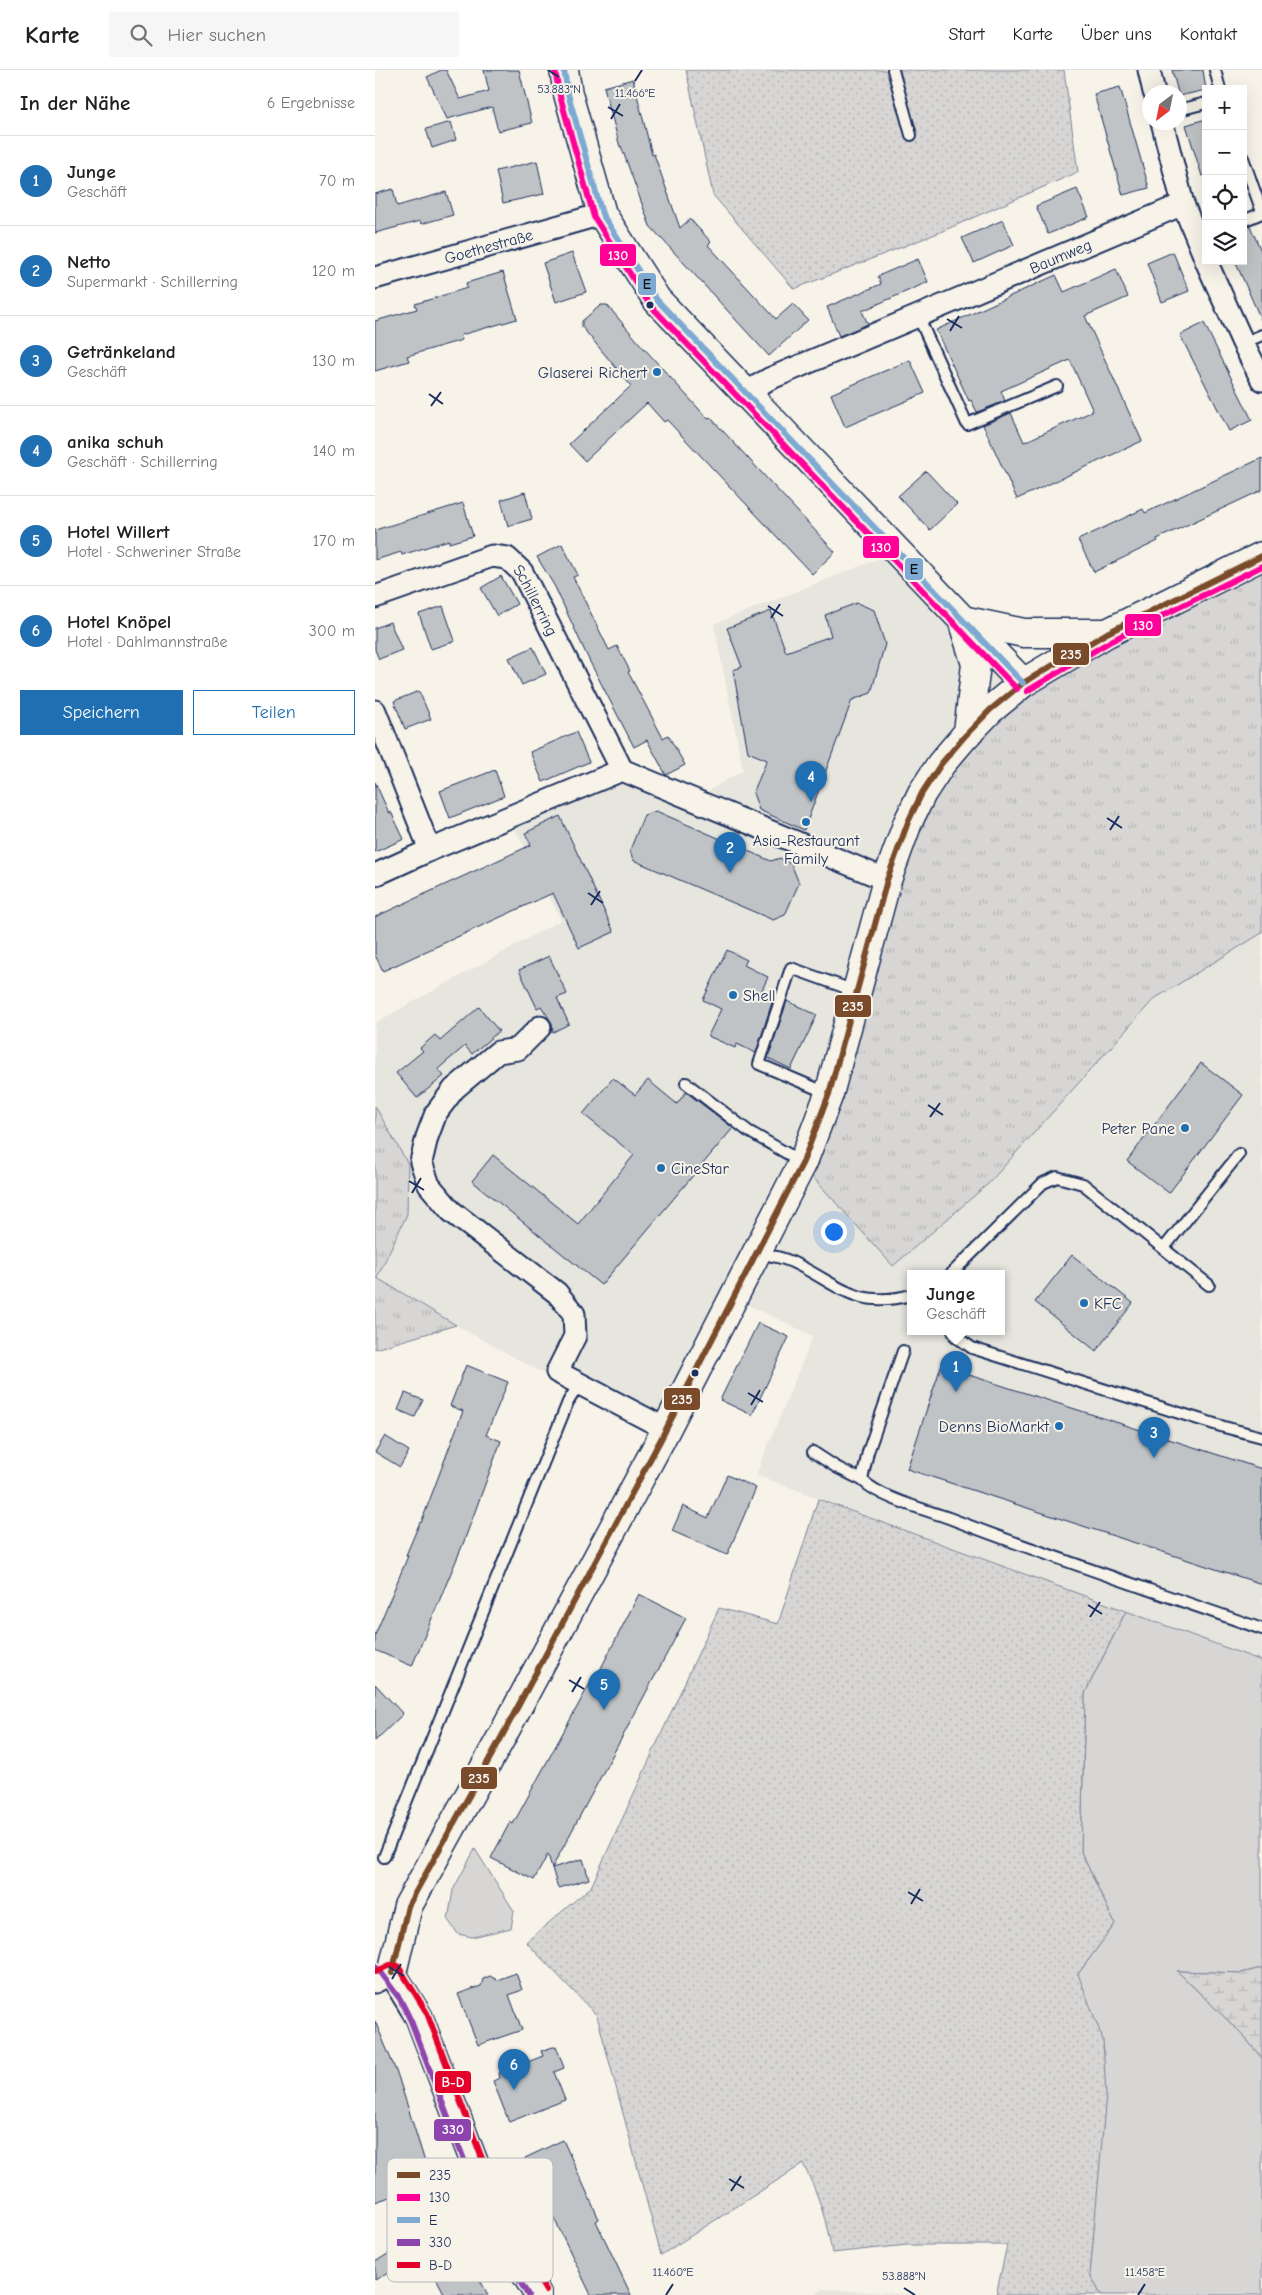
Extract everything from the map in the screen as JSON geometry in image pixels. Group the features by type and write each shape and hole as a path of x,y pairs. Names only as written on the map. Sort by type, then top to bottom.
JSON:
{"main road":[{"path":"564,70 568,94 601,214 657,300 1023,683"},
{"path":"383,1977 408,1906 501,1738 666,1429 803,1162 829,1094 887,880 908,822 922,793 941,764 969,732 990,710 1023,683 1107,633 1262,556"},
{"path":"962,620 1024,633 1107,633"},
{"path":"962,620 976,664 969,732"},
{"path":"375,1951 383,1977"}],"street":[{"path":"1149,70 1152,85"},
{"path":"1163,130 1183,204 1201,237"},
{"name":"Baumweg","path":"745,394 769,379 1183,204"},
{"name":"Goethestraße","path":"375,278 601,214"},
{"path":"1208,265 1252,339 1262,380"},
{"name":"Schillerring","path":"375,596 491,556 507,558 522,572 622,770"},
{"path":"375,711 430,850"},
{"path":"375,875 622,770 887,880"},
{"path":"541,1027 517,1049 498,1052 454,1089 437,1113 427,1137 421,1162 429,1184 451,1211 557,1293 574,1314 575,1336 557,1372 666,1429"},
{"path":"383,1977 419,2017 473,2158"},
{"path":"530,2282 538,2295"}],"lane":[{"path":"893,70 911,135"},
{"path":"1215,70 1219,85"},
{"path":"1187,108 1202,104"},
{"path":"1247,170 1262,213 1247,219"},
{"path":"918,316 967,424 1057,386"},
{"path":"829,1094 759,1064 791,968 856,991"},
{"path":"686,1083 748,1131 803,1162"},
{"path":"1164,1248 1239,1154"},
{"path":"955,1270 1043,1183 1057,1176 1083,1184 1209,1285"},
{"path":"757,1252 790,1260 861,1299 884,1301 907,1296"},
{"path":"955,1335 972,1348 1224,1427 1262,1437"},
{"path":"863,1480 868,1452 903,1351"},
{"path":"383,1857 568,1402 579,1384"},
{"path":"813,1452 883,1493 976,1528 1262,1629"}],"shaded area":[{"path":"896,552 1023,683 989,1183 1154,999 1262,933 1262,1661 756,1475 813,1336 734,1298 661,1439 456,1325 377,1278 391,1252 408,1164 375,1106 375,1023 561,920 509,817 622,770 692,801 743,770 714,624"},
{"path":"823,2289 915,2295 814,2295"}],"green space":[{"path":"686,70 1064,70 1078,172 938,233 794,289 713,195"},
{"path":"1262,558 1262,933 1154,999 989,1183 893,1266 801,1164 908,822 990,710"},
{"path":"375,1106 408,1164 407,1214 377,1278 456,1325 375,1349"},
{"path":"818,1499 1126,1611 1085,1693 1081,1852 1115,1924 1078,1974 1103,2040 1106,2095 1090,2275 1101,2295 996,2295 1007,2245 907,2245 832,2253 821,2207 803,2164 661,2255 597,2016 526,1942 591,1887 719,1608 778,1624"},
{"path":"1126,1611 1262,1661 1262,1968 1241,1973 1177,1971 1241,2033 1262,2058 1262,2295 1101,2295 1090,2275 1096,2199 1078,1974 1115,1924 1081,1852 1085,1693"},
{"path":"475,1849 514,1911 511,1928 472,1937 458,1934 448,1920 453,1890"},
{"path":"1262,1968 1262,2058 1241,2033 1177,1971 1241,1973"}],"building":[{"path":"441,70 446,70 460,99 489,91 484,70 519,70 532,123 498,131 492,107 447,119 427,77"},
{"path":"1172,70 1203,70 1205,85 1202,85 1202,91 1187,94 1187,85 1176,85"},
{"path":"633,79 652,155 654,154 680,228 690,219 711,242 708,245 776,319 793,304 808,320 769,356 650,226 620,147 604,87"},
{"path":"1120,87 1149,188 1123,195 1094,94"},
{"path":"1202,120 1202,176 1187,128 1187,125"},
{"path":"451,122 456,140 432,148 426,129"},
{"path":"537,161 544,194 503,203 496,171"},
{"path":"393,189 397,206 446,192 453,215 421,224 420,221 375,233 375,194"},
{"path":"1077,189 1089,217 1048,234 1036,206"},
{"path":"1003,220 1014,245 974,263 962,238"},
{"path":"1250,226 1262,253 1262,322 1237,265 1247,265 1247,227"},
{"path":"1173,252 1189,291 1162,302 1147,263"},
{"path":"572,253 586,292 556,302 543,263"},
{"path":"918,259 928,282 862,311 868,324 839,336 827,307 881,284 878,276"},
{"path":"1116,269 1128,297 1085,316 1142,441 1017,499 983,425 1011,413 1024,442 1093,411 1070,360 1001,391 1005,401 977,412 971,400 969,401 936,330 1056,275 1064,292"},
{"path":"503,272 517,319 461,335 462,340 407,356 409,361 375,371 375,321 417,309 415,304 467,288 466,283"},
{"path":"601,305 607,305 708,419 710,417 835,552 812,574 667,420 664,422 647,403 585,461 569,444 631,386 582,327 582,321"},
{"path":"1204,323 1252,420 1229,431 1180,335"},
{"path":"910,360 925,393 845,427 831,394"},
{"path":"1262,458 1262,490 1157,539 1158,541 1094,572 1078,540 1143,509 1145,513"},
{"path":"926,471 957,504 930,530 898,496"},
{"path":"525,492 532,519 508,526 501,500"},
{"path":"463,503 473,536 449,543 449,540 402,555 401,552 375,560 375,530"},
{"path":"562,544 578,575 573,577 609,650 617,646 630,671 628,672 663,738 668,735 685,765 666,775 647,740 634,747 589,660 555,587 537,557"},
{"path":"501,576 517,604 497,616 481,588"},
{"path":"857,603 874,610 885,644 871,693 852,700 804,830 759,810 753,793 767,760 748,752 733,670 742,667 727,628 771,611 786,652 831,636 825,615"},
{"path":"443,606 455,641 431,649 419,614"},
{"path":"390,622 402,650 379,659 375,650 375,628"},
{"path":"533,647 546,674 522,685 509,658"},
{"path":"419,691 431,719 405,729 394,701"},
{"path":"576,732 589,762 543,782 530,752"},
{"path":"495,770 504,796 450,818 440,791"},
{"path":"375,782 389,813 391,812 404,839 375,852"},
{"path":"656,811 771,861 780,858 791,864 799,883 785,915 773,920 633,860 630,850 644,815"},
{"path":"560,816 614,932 579,948 553,893 383,971 375,955 375,917 531,845 525,833"},
{"name":"Shell","path":"727,950 747,960 744,965 768,977 762,990 774,996 756,1053 737,1044 735,1048 708,1036 721,1009 703,1000"},
{"path":"549,956 567,994 557,998 569,1024 553,1032 552,1023 541,1006 537,1008 519,970"},
{"path":"787,1001 817,1015 791,1069 768,1058"},
{"path":"479,1007 499,1031 472,1054 465,1046 438,1069 444,1076 417,1098 396,1073 423,1051 420,1048 435,1035 440,1041"},
{"name":"Peter Pane","path":"1201,1063 1243,1095 1169,1193 1127,1161"},
{"name":"CineStar","path":"613,1078 635,1095 648,1080 677,1104 686,1092 733,1128 601,1285 472,1181 493,1155 578,1224 634,1155 583,1114"},
{"name":"KFC","path":"1072,1255 1133,1303 1096,1351 1035,1302"},
{"path":"758,1323 789,1337 752,1415 720,1400"},
{"path":"466,1365 508,1382 486,1435 501,1441 463,1544 412,1666 375,1650 375,1635 408,1556 406,1555 421,1523 463,1411 450,1406"},
{"path":"941,1366 1262,1469 1262,1584 907,1469"},
{"path":"405,1393 423,1400 415,1417 398,1410"},
{"path":"385,1436 409,1451 400,1467 375,1452"},
{"path":"727,1475 756,1488 727,1555 672,1531 683,1506 708,1518"},
{"path":"639,1594 686,1618 552,1868 548,1854 534,1880 491,1858 510,1822 513,1824 594,1676 596,1678"},
{"path":"375,1684 403,1714 375,1741"},
{"path":"583,1859 589,1879 558,1888 552,1868"},
{"path":"516,1973 522,1990 509,1995 522,2030 478,2045 458,1994 481,1986 483,1979 490,1976 497,1980"},
{"path":"375,2021 398,2076 424,2158 387,2158 387,2198 375,2202"},
{"path":"556,2046 564,2068 554,2072 565,2100 509,2122 493,2081 500,2078 499,2073 543,2056 541,2051"},
{"path":"563,2140 599,2219 596,2221 631,2295 591,2295 553,2216 553,2158 525,2158"},
{"path":"387,2254 387,2273 375,2280 375,2262"},
{"path":"438,2282 481,2282 488,2295 445,2295"}],"transit line":[{"name":"E","path":"564,70 568,94 602,214 657,300 1023,683"},
{"name":"130","path":"555,71 560,96 594,217 650,305 1017,689"},
{"name":"235","path":"392,1973 408,1906 501,1738 661,1439 803,1162 829,1094 887,880 908,822 922,793 941,764 964,737 990,710 1023,683 1107,633 1262,556"},
{"name":"130","path":"1027,691 1111,641 1262,566"},
{"name":"B-D","path":"375,1972 390,1965 398,1966 427,2013 482,2158"},
{"name":"330","path":"375,1966 400,1999 411,2021 463,2158"},
{"name":"330","path":"520,2282 528,2295"},
{"name":"B-D","path":"541,2282 546,2291"}],"place":[{"name":"Glaserei Richert","path":"657,372"},
{"name":"anika schuh","path":"811,802"},
{"name":"Asia-Restaurant Family","path":"806,822"},
{"name":"Netto","path":"730,873"},
{"name":"Shell","path":"733,995"},
{"name":"Peter Pane","path":"1185,1128"},
{"name":"CineStar","path":"661,1168"},
{"name":"KFC","path":"1084,1303"},
{"name":"Junge","path":"956,1392"},
{"name":"Denns BioMarkt","path":"1059,1426"},
{"name":"Getränkeland","path":"1154,1458"},
{"name":"Hotel Willert","path":"604,1710"},
{"name":"Hotel Knöpel","path":"514,2090"}]}
